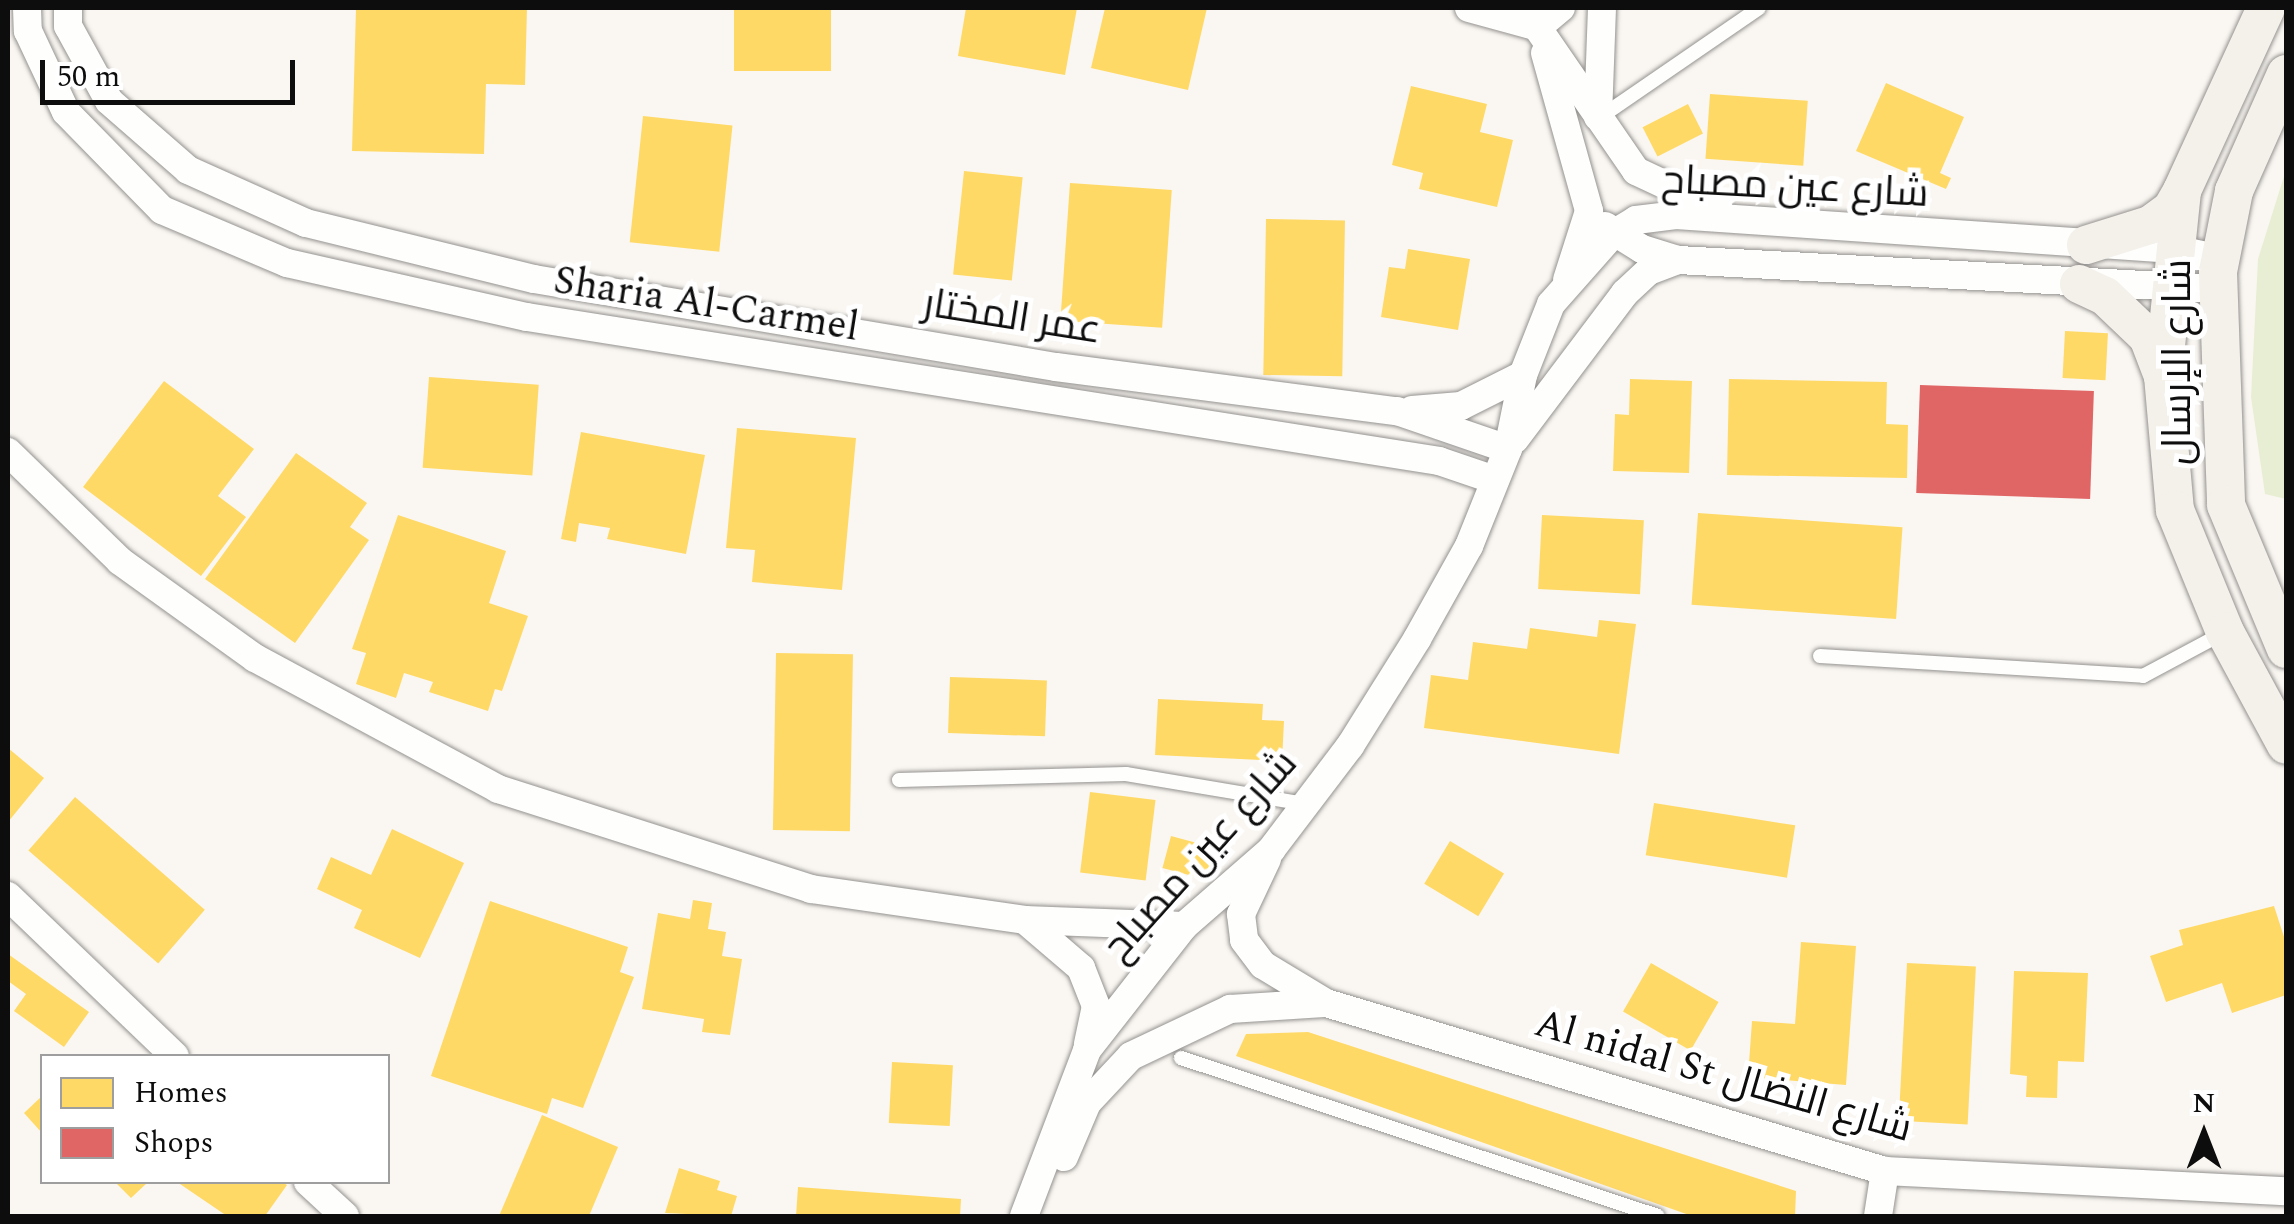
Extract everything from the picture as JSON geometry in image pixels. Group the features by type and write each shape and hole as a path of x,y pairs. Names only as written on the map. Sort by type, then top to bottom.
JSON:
{"main road":[{"name":"شارع الإرسال","path":"2266,8 2182,191 2163,376 2175,510 2225,632 2286,744"},
{"name":"شارع الإرسال","path":"2281,619 2226,505 2219,274 2234,191 2286,74"},
{"path":"2086,245 2150,225 2171,210 2182,191"},
{"path":"2079,284 2105,296 2148,337 2163,376"}],"street":[{"name":"Sharia Al-Carmel","path":"28,8 28,30 66,112 162,210 287,263 527,318 1440,461 1495,480"},
{"name":"عمر المختار","path":"68,8 68,26 108,100 188,170 306,222 552,282 1056,367 1396,411 1508,448"},
{"path":"1469,8 1531,17 1561,8"},
{"path":"1504,8 1531,17 1636,170 1744,220"},
{"path":"1598,119 1602,8"},
{"path":"1531,17 1589,211 1613,234 1678,260"},
{"path":"1567,281 1589,211"},
{"name":"شارع عين مصباح","path":"1024,1216 1087,1050 1184,926 1271,850 1417,639 1469,546 1508,448 1523,375 1567,281 1613,234 1636,220 1676,215 2174,248 2219,274"},
{"name":"شارع عين مصباح","path":"1508,448 1626,293 1649,270 1678,260 1904,268 2171,288 2219,274"},
{"path":"1396,411 1460,406 1523,375"},
{"path":"8,452 120,561 256,658 498,788 811,889 1025,920 1184,926"},
{"path":"1271,850 1241,914 1244,940 1263,966 1326,1003"},
{"path":"8,896 173,1054"},
{"path":"1025,920 1082,968 1096,1006 1087,1050"},
{"path":"1039,1216 1087,1103 1131,1056 1230,1010 1326,1003"},
{"name":"Al nidal St شارع النضال","path":"1326,1003 1885,1171 2286,1191"},
{"path":"1878,1216 1885,1171"},
{"path":"310,1184 345,1216"}],"lane":[{"path":"1598,119 1759,8"},
{"path":"1820,656 2143,676 2225,632"},
{"path":"899,780 1126,774 1306,804"},
{"path":"1181,1058 1658,1216"}],"green space":[{"path":"2286,170 2286,499 2265,494 2251,397 2258,259"}],"building: Homes":[{"path":"356,8 527,8 525,85 486,84 484,154 352,151"},
{"path":"734,8 831,8 831,71 734,71"},
{"path":"966,8 1077,8 1065,75 958,56"},
{"path":"1105,8 1207,8 1188,90 1091,68"},
{"path":"1886,83 1964,117 1940,173 1951,178 1946,189 1856,151"},
{"path":"1411,86 1487,104 1480,132 1513,140 1497,207 1419,189 1423,173 1392,165"},
{"path":"1710,94 1808,101 1803,166 1705,159"},
{"path":"1688,104 1703,133 1658,157 1643,127"},
{"path":"643,116 733,125 719,252 630,242"},
{"path":"964,171 1023,177 1012,281 953,274"},
{"path":"1070,183 1172,190 1162,328 1060,321"},
{"path":"1266,219 1345,220 1342,376 1263,375"},
{"path":"1408,249 1470,259 1458,330 1381,317 1389,267 1405,269"},
{"path":"2065,331 2108,333 2105,380 2063,378"},
{"path":"429,377 539,385 532,475 423,468"},
{"path":"1630,379 1692,381 1689,473 1613,471 1615,414 1629,415"},
{"path":"1729,379 1887,382 1886,424 1908,425 1907,478 1727,475"},
{"path":"164,381 254,449 218,496 246,517 201,576 83,487"},
{"path":"737,428 856,438 842,590 752,582 755,550 726,548"},
{"path":"581,432 705,455 686,554 607,539 610,528 579,523 576,542 561,539"},
{"path":"296,453 367,503 350,527 369,540 295,643 205,579"},
{"path":"1698,513 1903,527 1896,619 1692,605"},
{"path":"398,515 506,551 489,603 528,616 502,691 495,689 488,711 429,692 433,682 404,673 396,698 356,684 366,653 352,649"},
{"path":"1542,515 1644,520 1640,594 1538,589"},
{"path":"1599,620 1636,624 1619,754 1424,728 1431,675 1468,680 1473,642 1527,649 1530,628 1597,637"},
{"path":"776,653 853,654 850,831 773,830"},
{"path":"950,677 1047,680 1045,736 948,733"},
{"path":"1158,699 1263,704 1262,720 1284,721 1282,761 1155,755"},
{"path":"8,748 44,778 8,822"},
{"path":"1090,792 1156,800 1146,880 1080,872"},
{"path":"75,797 205,910 158,963 28,851"},
{"path":"1654,803 1795,825 1787,878 1646,855"},
{"path":"392,829 464,863 420,958 354,928 362,910 317,889 331,857 371,875"},
{"path":"1171,836 1215,848 1207,880 1162,868"},
{"path":"1450,841 1504,873 1478,916 1424,884"},
{"path":"693,900 712,903 708,929 726,932 722,956 742,959 730,1035 702,1032 704,1019 642,1009 658,913 690,919"},
{"path":"490,901 628,947 620,972 634,977 583,1108 552,1098 547,1114 431,1076"},
{"path":"2274,906 2286,943 2286,995 2232,1013 2222,983 2166,1002 2150,956 2183,945 2179,930"},
{"path":"1801,942 1856,946 1846,1085 1748,1077 1752,1021 1795,1024"},
{"path":"8,954 89,1012 64,1047 14,1011 26,994 8,981"},
{"path":"1651,963 1719,1002 1691,1050 1623,1011"},
{"path":"1907,963 1976,967 1968,1124 1899,1121"},
{"path":"2014,971 2088,973 2084,1062 2058,1061 2057,1098 2026,1097 2027,1076 2010,1074"},
{"path":"1308,1032 1796,1191 1795,1216 1692,1216 1236,1056 1246,1034"},
{"path":"892,1062 953,1065 950,1126 889,1123"},
{"path":"40,1098 40,1131 24,1113"},
{"path":"542,1115 618,1147 589,1216 499,1216"},
{"path":"679,1168 720,1181 717,1190 737,1196 731,1216 665,1213"},
{"path":"117,1184 146,1184 131,1198"},
{"path":"180,1184 287,1185 265,1216 227,1216"},
{"path":"798,1187 961,1199 960,1216 796,1216"}],"building: Shops":[{"path":"1920,385 2094,391 2090,499 1916,493"}]}
